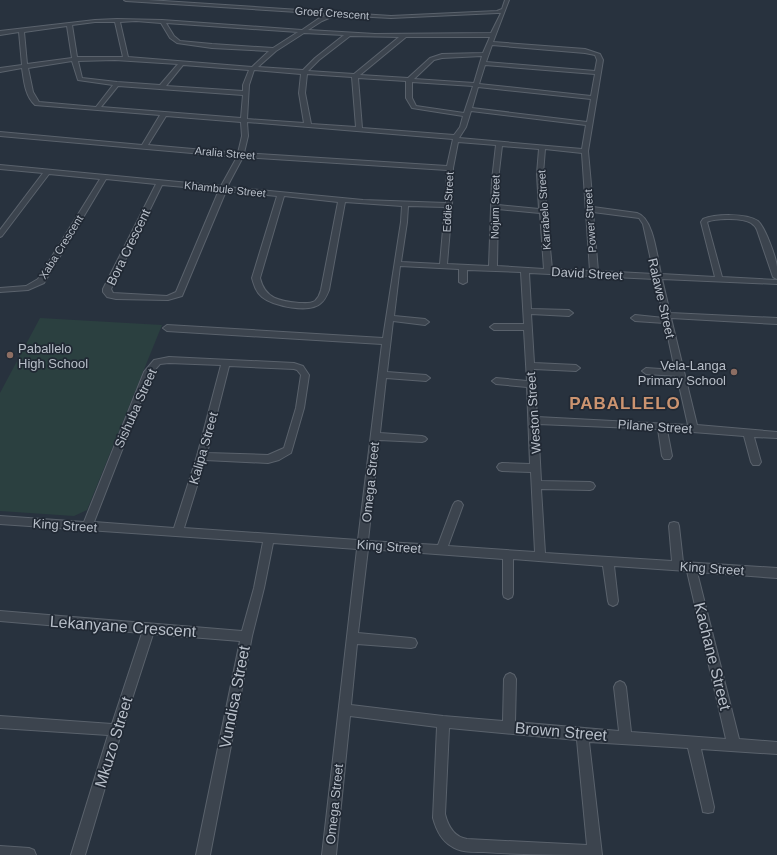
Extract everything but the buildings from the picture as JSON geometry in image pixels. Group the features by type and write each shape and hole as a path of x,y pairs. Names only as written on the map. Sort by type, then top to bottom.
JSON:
{"street":[{"name":"Groef Crescent","path":"126,0 391,17 477,14 504,10"},
{"path":"504,10 507,0"},
{"name":"Eddie Street","path":"443,266 452,154 456,139 463,127 477,85 485,54 504,10"},
{"path":"223,189 241,155 245,136 245,94 248,76 252,69 274,50 320,20 336,13"},
{"path":"0,33 69,24 117,20 348,35 492,35"},
{"path":"117,20 126,59"},
{"path":"162,22 172,37 178,42 274,50"},
{"path":"69,24 76,60 76,72 80,79 117,84 245,94"},
{"path":"21,30 29,89 34,103 359,130 585,152"},
{"path":"308,126 303,92 304,72 312,63 348,35"},
{"path":"355,76 404,36"},
{"name":"Power Street","path":"489,43 590,51 600,57 585,152 594,274"},
{"path":"485,54 442,56 432,59 409,80 408,100 410,104 414,107 590,124"},
{"path":"0,70 76,60 126,59 477,85 594,98"},
{"path":"162,87 182,63"},
{"path":"482,63 598,73"},
{"path":"355,76 359,130"},
{"path":"97,109 117,84"},
{"path":"144,146 164,114"},
{"name":"Aralia Street","path":"0,134 241,155 450,168"},
{"name":"Nojum Street","path":"493,269 495,180 499,144"},
{"name":"Karrabelo Street","path":"542,148 540,174 548,272"},
{"name":"Khambule Street","path":"0,167 282,195 404,204 449,205"},
{"path":"0,235 47,172"},
{"name":"Xaba Crescent","path":"0,290 28,288 41,281 104,177"},
{"name":"Bora Crescent","path":"160,183 107,289 107,292 110,295 116,297 168,298 179,294 223,189"},
{"path":"282,195 256,278 262,292 268,298 275,302 290,305 306,306 314,304 322,296 325,290 342,200"},
{"name":"Omega Street","path":"329,855 386,340 404,222 404,204"},
{"path":"495,207 543,210"},
{"name":"Ralawe Street","path":"589,209 639,215 646,224 693,429"},
{"path":"719,279 704,222 712,217 746,219 755,222 761,230 777,277"},
{"name":"David Street","path":"397,264 777,282"},
{"path":"463,268 463,282"},
{"name":"Weston Street","path":"525,271 540,556"},
{"path":"527,311 569,313"},
{"path":"390,318 425,322"},
{"path":"636,318 777,321"},
{"path":"494,327 528,327"},
{"path":"167,328 386,340"},
{"name":"Sishuba Street","path":"87,526 152,366 157,362 164,360 294,366 304,371 305,375 300,408 288,450 276,457 268,459 202,456"},
{"name":"Kalipa Street","path":"177,533 202,456 226,363"},
{"path":"530,366 576,368"},
{"path":"646,371 679,373"},
{"path":"382,375 426,378"},
{"path":"496,382 531,384"},
{"name":"Pilane Street","path":"533,420 662,426 777,435"},
{"path":"662,426 667,456"},
{"path":"748,433 756,462"},
{"path":"375,436 422,439"},
{"path":"502,466 536,468"},
{"path":"537,485 590,486"},
{"path":"441,550 458,505"},
{"name":"King Street","path":"0,520 269,540 540,556 777,573"},
{"path":"674,526 678,566"},
{"name":"Vundisa Street","path":"203,855 246,636 259,588 269,540"},
{"path":"508,555 508,594"},
{"path":"608,562 613,601"},
{"name":"Kachane Street","path":"691,567 734,745"},
{"name":"Lekanyane Crescent","path":"0,616 246,636"},
{"name":"Mkuzo Street","path":"78,855 116,730 149,629"},
{"path":"353,638 411,643"},
{"path":"509,727 510,679"},
{"path":"620,687 626,737"},
{"name":"Brown Street","path":"345,710 443,722 582,735 777,748"},
{"path":"0,722 116,730"},
{"path":"443,722 439,814 440,824 444,831 460,844 595,854 582,735"},
{"path":"693,742 708,807"},
{"path":"0,852 28,855"}],"green space":[{"path":"40,318 162,325 87,510 74,516 0,511 0,393"}],"place":[{"name":"Paballelo High School","path":"10,355"},
{"name":"Vela-Langa Primary School","path":"734,372"}],"district":[{"name":"PABALLELO","path":"625,403"}]}
